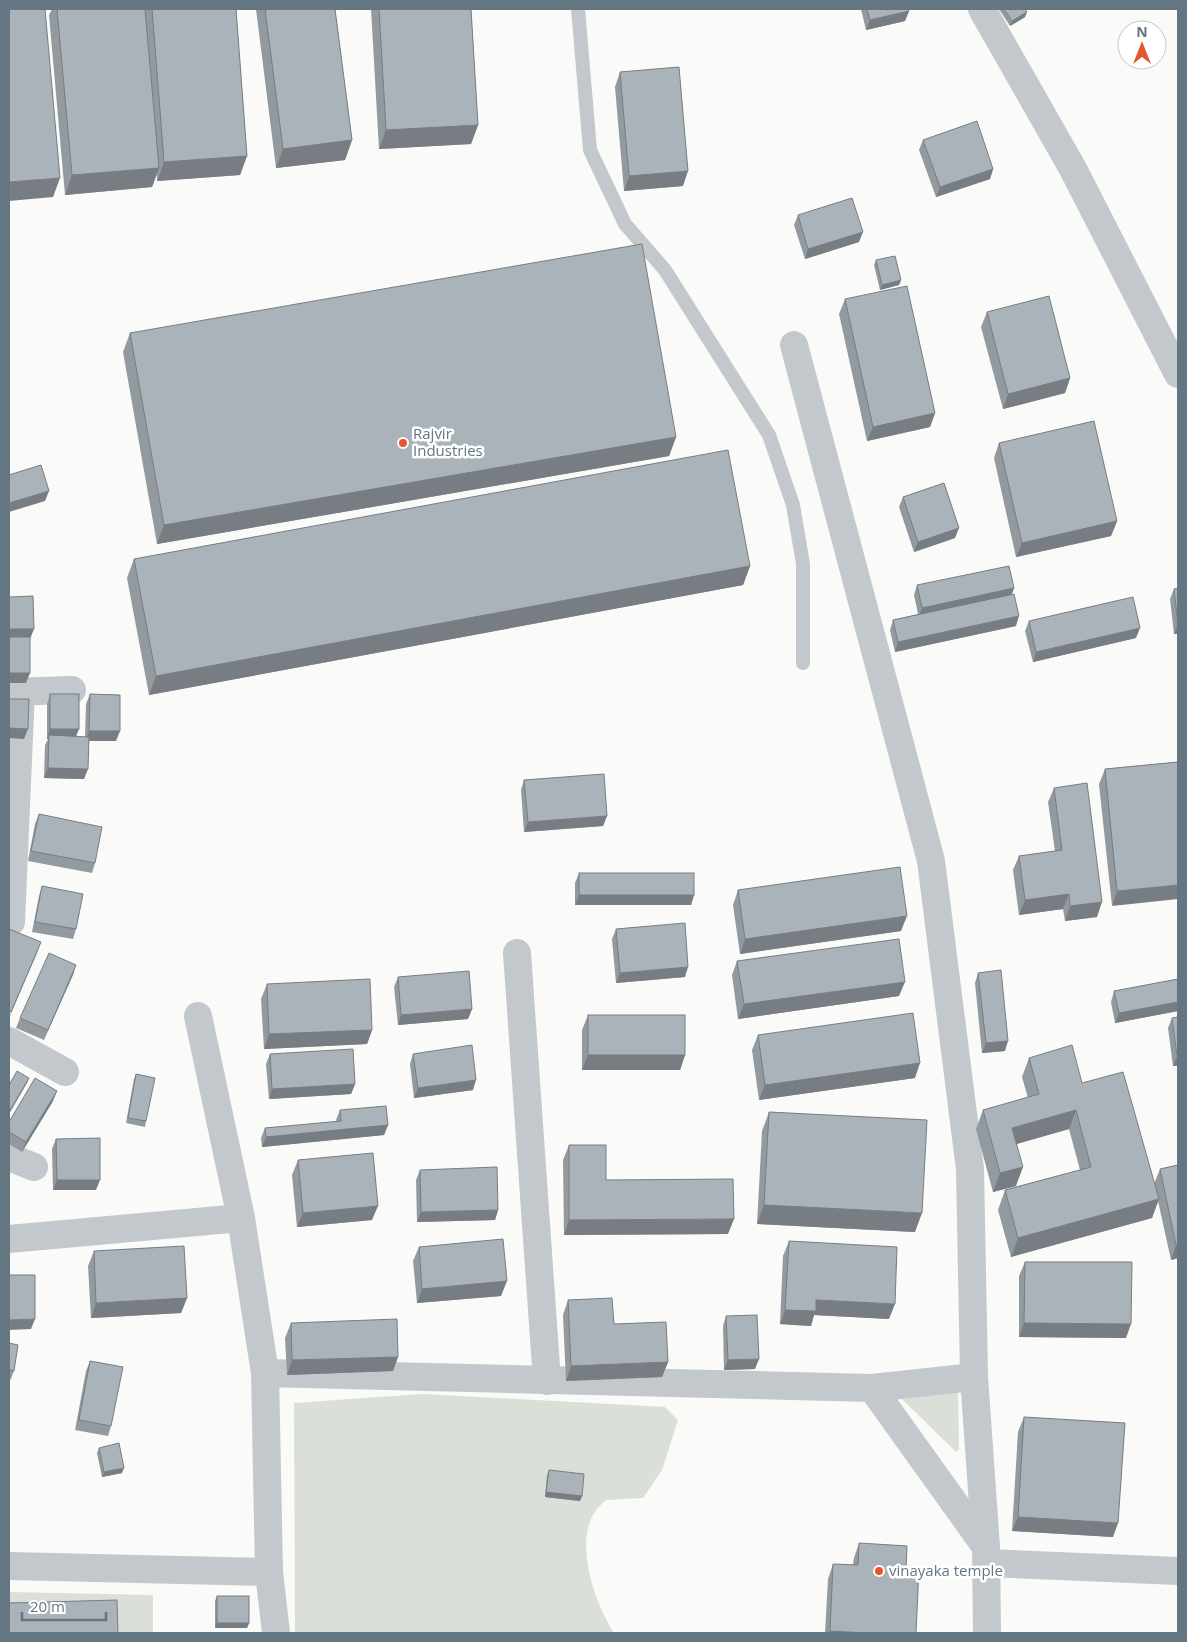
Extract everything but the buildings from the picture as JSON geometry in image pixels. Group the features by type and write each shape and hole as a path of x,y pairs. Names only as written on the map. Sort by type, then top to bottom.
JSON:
{"street":[{"path":"982,9 1073,169 1178,374"},
{"path":"794,345 931,861 970,1169 974,1377 987,1555 987,1633"},
{"path":"11,922 15,691 72,690"},
{"path":"517,953 547,1381"},
{"path":"198,1016 241,1218 265,1373 269,1572 276,1633"},
{"path":"9,1041 65,1072"},
{"path":"9,1156 34,1167"},
{"path":"9,1239 241,1218"},
{"path":"265,1373 872,1388 974,1377"},
{"path":"872,1388 987,1555"},
{"path":"987,1555 1178,1571"},
{"path":"9,1566 269,1572"}],"lane":[{"path":"578,9 590,150 625,224 666,270 769,435 790,496 803,564 802,663"}],"shaded area":[{"path":"958,1388 959,1449 956,1452 901,1398"},
{"path":"422,1394 665,1407 678,1420 662,1470 643,1498 606,1500 594,1513 588,1528 586,1543 590,1575 601,1607 614,1633 295,1633 294,1403"},
{"path":"9,1592 153,1595 153,1633 9,1633"}],"place":[{"name":"Rajvir Industries","path":"403,443"},
{"name":"vinayaka temple","path":"879,1571"}]}
